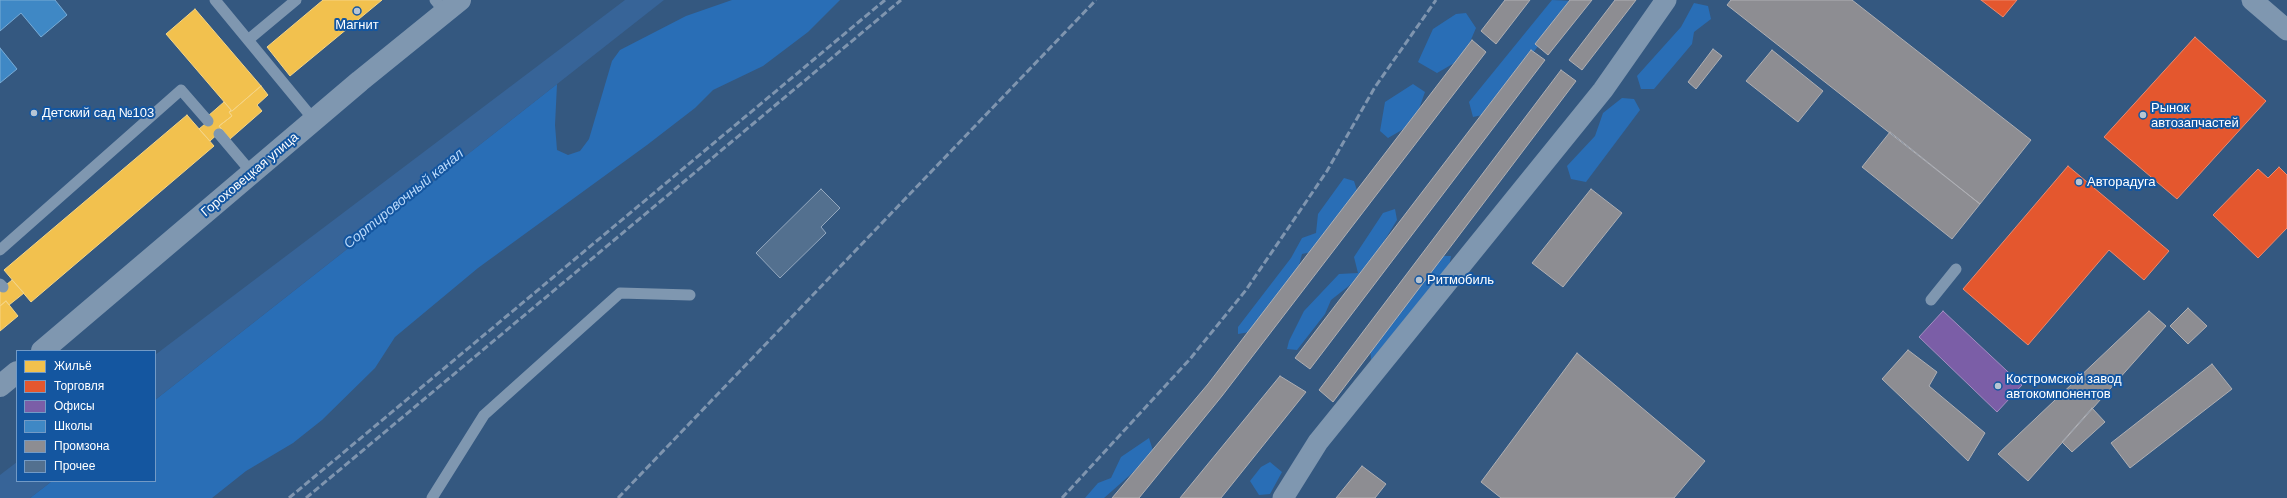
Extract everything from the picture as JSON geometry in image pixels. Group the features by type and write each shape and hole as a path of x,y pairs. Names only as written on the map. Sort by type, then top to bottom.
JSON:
{"street":[{"path":"1284,498 1318,442 1603,90 1666,0"},
{"path":"2252,0 2287,30"},
{"name":"Гороховецкая улица","path":"43,350 314,120 447,4"},
{"path":"0,386 16,373"}],"lane":[{"path":"215,0 314,120"},
{"path":"248,40 296,0"},
{"path":"0,250 181,90 208,121"},
{"path":"219,134 252,173"},
{"path":"1931,300 1956,269"},
{"path":"432,498 484,415 620,293 690,295"}],"shaded area":[{"path":"732,0 840,0 808,32 763,66 713,90 695,108 647,145 478,268 395,337 375,368 322,420 293,443 246,471 212,498 30,498 51,482 156,482 156,399 557,84 555,125 557,150 568,155 580,151 589,139 612,61 620,50 686,16"},
{"path":"1552,0 1572,1 1487,114 1473,117 1469,102"},
{"path":"1694,3 1708,6 1711,19 1694,32 1692,44 1654,89 1641,89 1637,76 1681,27"},
{"path":"1466,13 1476,28 1463,58 1437,73 1418,62 1433,29 1456,14"},
{"path":"1413,84 1425,92 1414,123 1388,138 1380,131 1385,102"},
{"path":"1622,98 1634,99 1640,110 1586,182 1571,179 1567,166 1595,136 1603,113"},
{"path":"1344,178 1354,181 1360,200 1316,251 1302,254 1294,284 1256,331 1238,334 1238,327 1291,258 1302,238 1316,233 1318,214"},
{"path":"1395,209 1397,220 1364,274 1331,300 1325,314 1297,350 1287,349 1289,341 1304,311 1339,274 1358,273 1354,257 1383,213"},
{"path":"1437,256 1451,256 1449,267 1371,360 1370,340"},
{"path":"1149,438 1154,454 1104,498 1085,498 1098,483 1111,478 1121,457"},
{"path":"1270,462 1282,472 1270,494 1259,495 1250,481 1261,467"}],"water":[{"name":"Сортировочный канал","path":"625,0 664,0 156,399 156,354"},
{"path":"16,463 16,482 51,482 30,498 0,498 0,475"}],"building: Жильё":[{"path":"323,0 382,0 290,76 267,47"},
{"path":"195,9 261,86 232,111 166,34"},
{"path":"261,86 268,95 257,105 262,111 230,139 219,126 232,116 229,112"},
{"path":"224,102 231,110 229,112 232,116 219,126 222,130 210,141 199,129 211,119 208,116"},
{"path":"187,115 214,146 31,302 4,270"},
{"path":"12,280 24,293 9,305 6,301 0,306 0,290"},
{"path":"6,301 18,316 0,331 0,306"}],"building: Торговля":[{"path":"1981,0 2017,0 2003,17"},
{"path":"2195,37 2266,101 2177,199 2104,137"},
{"path":"2068,166 2169,251 2144,280 2109,250 2028,345 1963,289"},
{"path":"2279,167 2287,175 2287,228 2258,258 2213,215 2258,169 2268,178"}],"building: Офисы":[{"path":"1943,311 2022,385 1997,412 1919,337"}],"building: Школы":[{"path":"0,0 55,0 67,15 41,37 21,13 0,31"},
{"path":"0,48 17,69 0,83"}],"building: Промзона":[{"path":"1505,0 1530,0 1496,44 1481,31"},
{"path":"1570,0 1592,0 1548,55 1535,44"},
{"path":"1615,0 1636,0 1582,70 1569,60"},
{"path":"1731,0 1852,0 2031,140 1980,204 1727,5"},
{"path":"1472,40 1486,52 1222,396 1139,498 1112,498 1208,384"},
{"path":"1713,49 1722,56 1696,89 1688,82"},
{"path":"1531,50 1545,60 1310,369 1295,358"},
{"path":"1772,50 1823,91 1798,122 1746,81"},
{"path":"1561,70 1576,81 1333,402 1319,390"},
{"path":"1890,132 1980,204 1952,239 1862,167"},
{"path":"1591,189 1622,213 1563,287 1532,263"},
{"path":"2188,308 2207,326 2188,344 2170,326"},
{"path":"2149,311 2166,326 2028,481 1998,454"},
{"path":"1908,350 1937,372 1929,386 1985,433 1968,461 1882,379"},
{"path":"1577,353 1705,461 1674,498 1501,498 1481,482"},
{"path":"2212,364 2232,389 2130,468 2111,443"},
{"path":"1280,376 1306,392 1221,498 1180,498"},
{"path":"2092,408 2105,422 2072,452 2062,442"},
{"path":"1362,466 1386,484 1375,498 1336,498"}],"building: Прочее":[{"path":"821,189 840,208 821,227 826,233 780,278 756,253"}],"railway":[{"path":"289,498 885,0"},
{"path":"306,498 901,0"},
{"path":"618,498 1096,0"},
{"path":"1062,498 1190,359 1246,290 1327,171 1375,87 1436,0"}],"place":[{"name":"Магнит","path":"357,11"},
{"name":"Детский сад №103","path":"34,113"},
{"name":"Рынок автозапчастей","path":"2143,115"},
{"name":"Авторадуга","path":"2079,182"},
{"name":"Ритмобиль","path":"1419,280"},
{"name":"Костромской завод автокомпонентов","path":"1998,386"}]}
